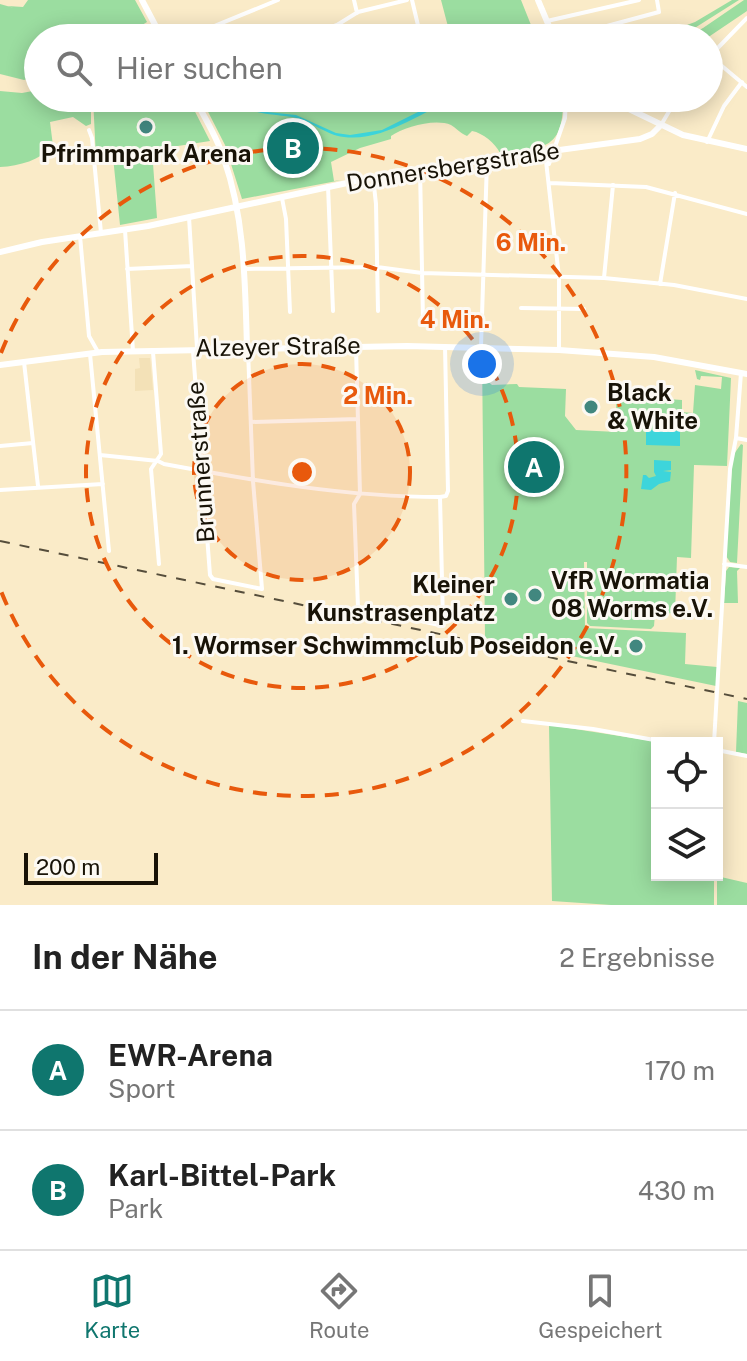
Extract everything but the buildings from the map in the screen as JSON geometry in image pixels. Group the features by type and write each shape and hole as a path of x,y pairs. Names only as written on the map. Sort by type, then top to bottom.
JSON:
{"street":[{"path":"142,0 155,24"},
{"path":"219,24 278,0"},
{"path":"354,0 357,13"},
{"path":"339,24 357,13 410,0 417,24"},
{"path":"538,0 548,24"},
{"path":"602,0 603,8"},
{"path":"547,21 639,0"},
{"path":"614,24 659,12 657,0"},
{"path":"723,43 747,18"},
{"path":"723,67 747,87"},
{"path":"723,108 742,82"},
{"path":"201,112 224,157 242,235 253,481"},
{"path":"548,171 565,112"},
{"path":"635,112 707,142 747,149"},
{"path":"661,125 669,112"},
{"path":"707,142 721,112"},
{"name":"Donnersbergstraße","path":"0,252 125,230 420,168 640,139 652,134 661,125"},
{"path":"89,130 101,233"},
{"path":"545,152 559,277 559,350"},
{"path":"481,347 487,159"},
{"path":"420,168 423,321"},
{"path":"373,177 378,311"},
{"path":"550,183 646,187 747,214"},
{"path":"604,278 613,184"},
{"path":"328,186 333,311"},
{"path":"660,284 675,193"},
{"path":"281,196 286,219 290,312"},
{"name":"Brunnerstraße","path":"189,217 201,471 210,575 213,579 262,589 253,481"},
{"path":"125,230 133,351"},
{"path":"80,236 89,336 94,353 109,551"},
{"path":"127,269 192,266"},
{"path":"244,269 377,267 422,273 604,278 747,299"},
{"path":"521,308 584,309"},
{"path":"356,346 360,494 354,504 358,607 437,625 443,622 440,497"},
{"path":"100,455 158,461 253,481 360,494 446,496 445,346"},
{"name":"Alzeyer Straße","path":"0,365 94,353 195,348 445,346 559,350 682,360 744,373"},
{"path":"153,350 161,454 151,469 159,564"},
{"path":"24,362 38,486"},
{"path":"714,737 730,469 744,373"},
{"path":"251,422 358,419"},
{"path":"736,438 747,440"},
{"path":"0,446 34,443"},
{"path":"0,490 103,484"},
{"path":"724,564 747,567"},
{"path":"523,721 651,740"},
{"path":"723,751 747,756"}],"shaded area":[{"path":"139,358 150,358 153,390 135,391 135,369 140,368"}],"green space":[{"path":"28,0 135,0 147,22 24,24 24,80 0,74 0,4 23,7"},
{"path":"441,0 521,0 531,24 447,24"},
{"path":"732,0 739,0 701,24 690,24"},
{"path":"747,0 747,11 723,27 723,24 709,24"},
{"path":"0,91 22,93 24,112 91,112 91,124 86,126 73,117 50,122 53,146 48,151 29,161 0,167"},
{"path":"94,112 195,112 210,141 152,150 157,218 120,225 113,157 96,158"},
{"path":"208,112 562,112 555,137 548,144 528,150 500,153 488,139 476,132 472,131 467,136 444,123 420,124 391,136 391,139 360,148 331,162 334,181 342,180 242,199 225,145"},
{"path":"482,354 485,356 484,378 492,385 566,389 565,416 576,430 617,432 616,402 622,402 622,397 637,398 637,391 644,389 667,393 668,399 682,400 682,412 693,413 695,385 721,389 722,377 701,376 700,380 695,370 731,378 727,466 694,465 691,558 677,557 675,613 655,614 651,629 590,626 587,623 587,562 584,562 585,628 686,633 685,664 717,667 716,686 485,638"},
{"path":"741,444 737,563 730,562 726,556 732,465 734,454"},
{"path":"729,567 740,568 737,571 738,603 724,603 726,571"},
{"path":"738,701 747,703 747,754 736,752"},
{"path":"549,725 651,741 651,881 714,881 714,905 611,905 552,901"},
{"path":"723,877 747,883 747,905 717,905 717,881 723,881"}],"water":[{"path":"260,112 296,115 336,133 350,135 382,130 418,112 427,112 389,130 359,137 337,136 299,119"},
{"path":"646,430 680,431 680,446 646,445"},
{"path":"654,460 671,461 671,470 663,471 671,472 670,481 651,490 641,489 643,475 649,478 656,476"}],"railway":[{"path":"0,541 747,699"}],"place":[{"name":"Pfrimmpark Arena","path":"146,127"},
{"name":"Karl-Bittel-Park","path":"293,148"},
{"name":"Black & White","path":"591,407"},
{"name":"EWR-Arena","path":"534,467"},
{"name":"VfR Wormatia 08 Worms e.V.","path":"535,595"},
{"name":"Kleiner Kunstrasenplatz","path":"511,599"},
{"name":"1. Wormser Schwimmclub Poseidon e.V.","path":"636,646"}]}
